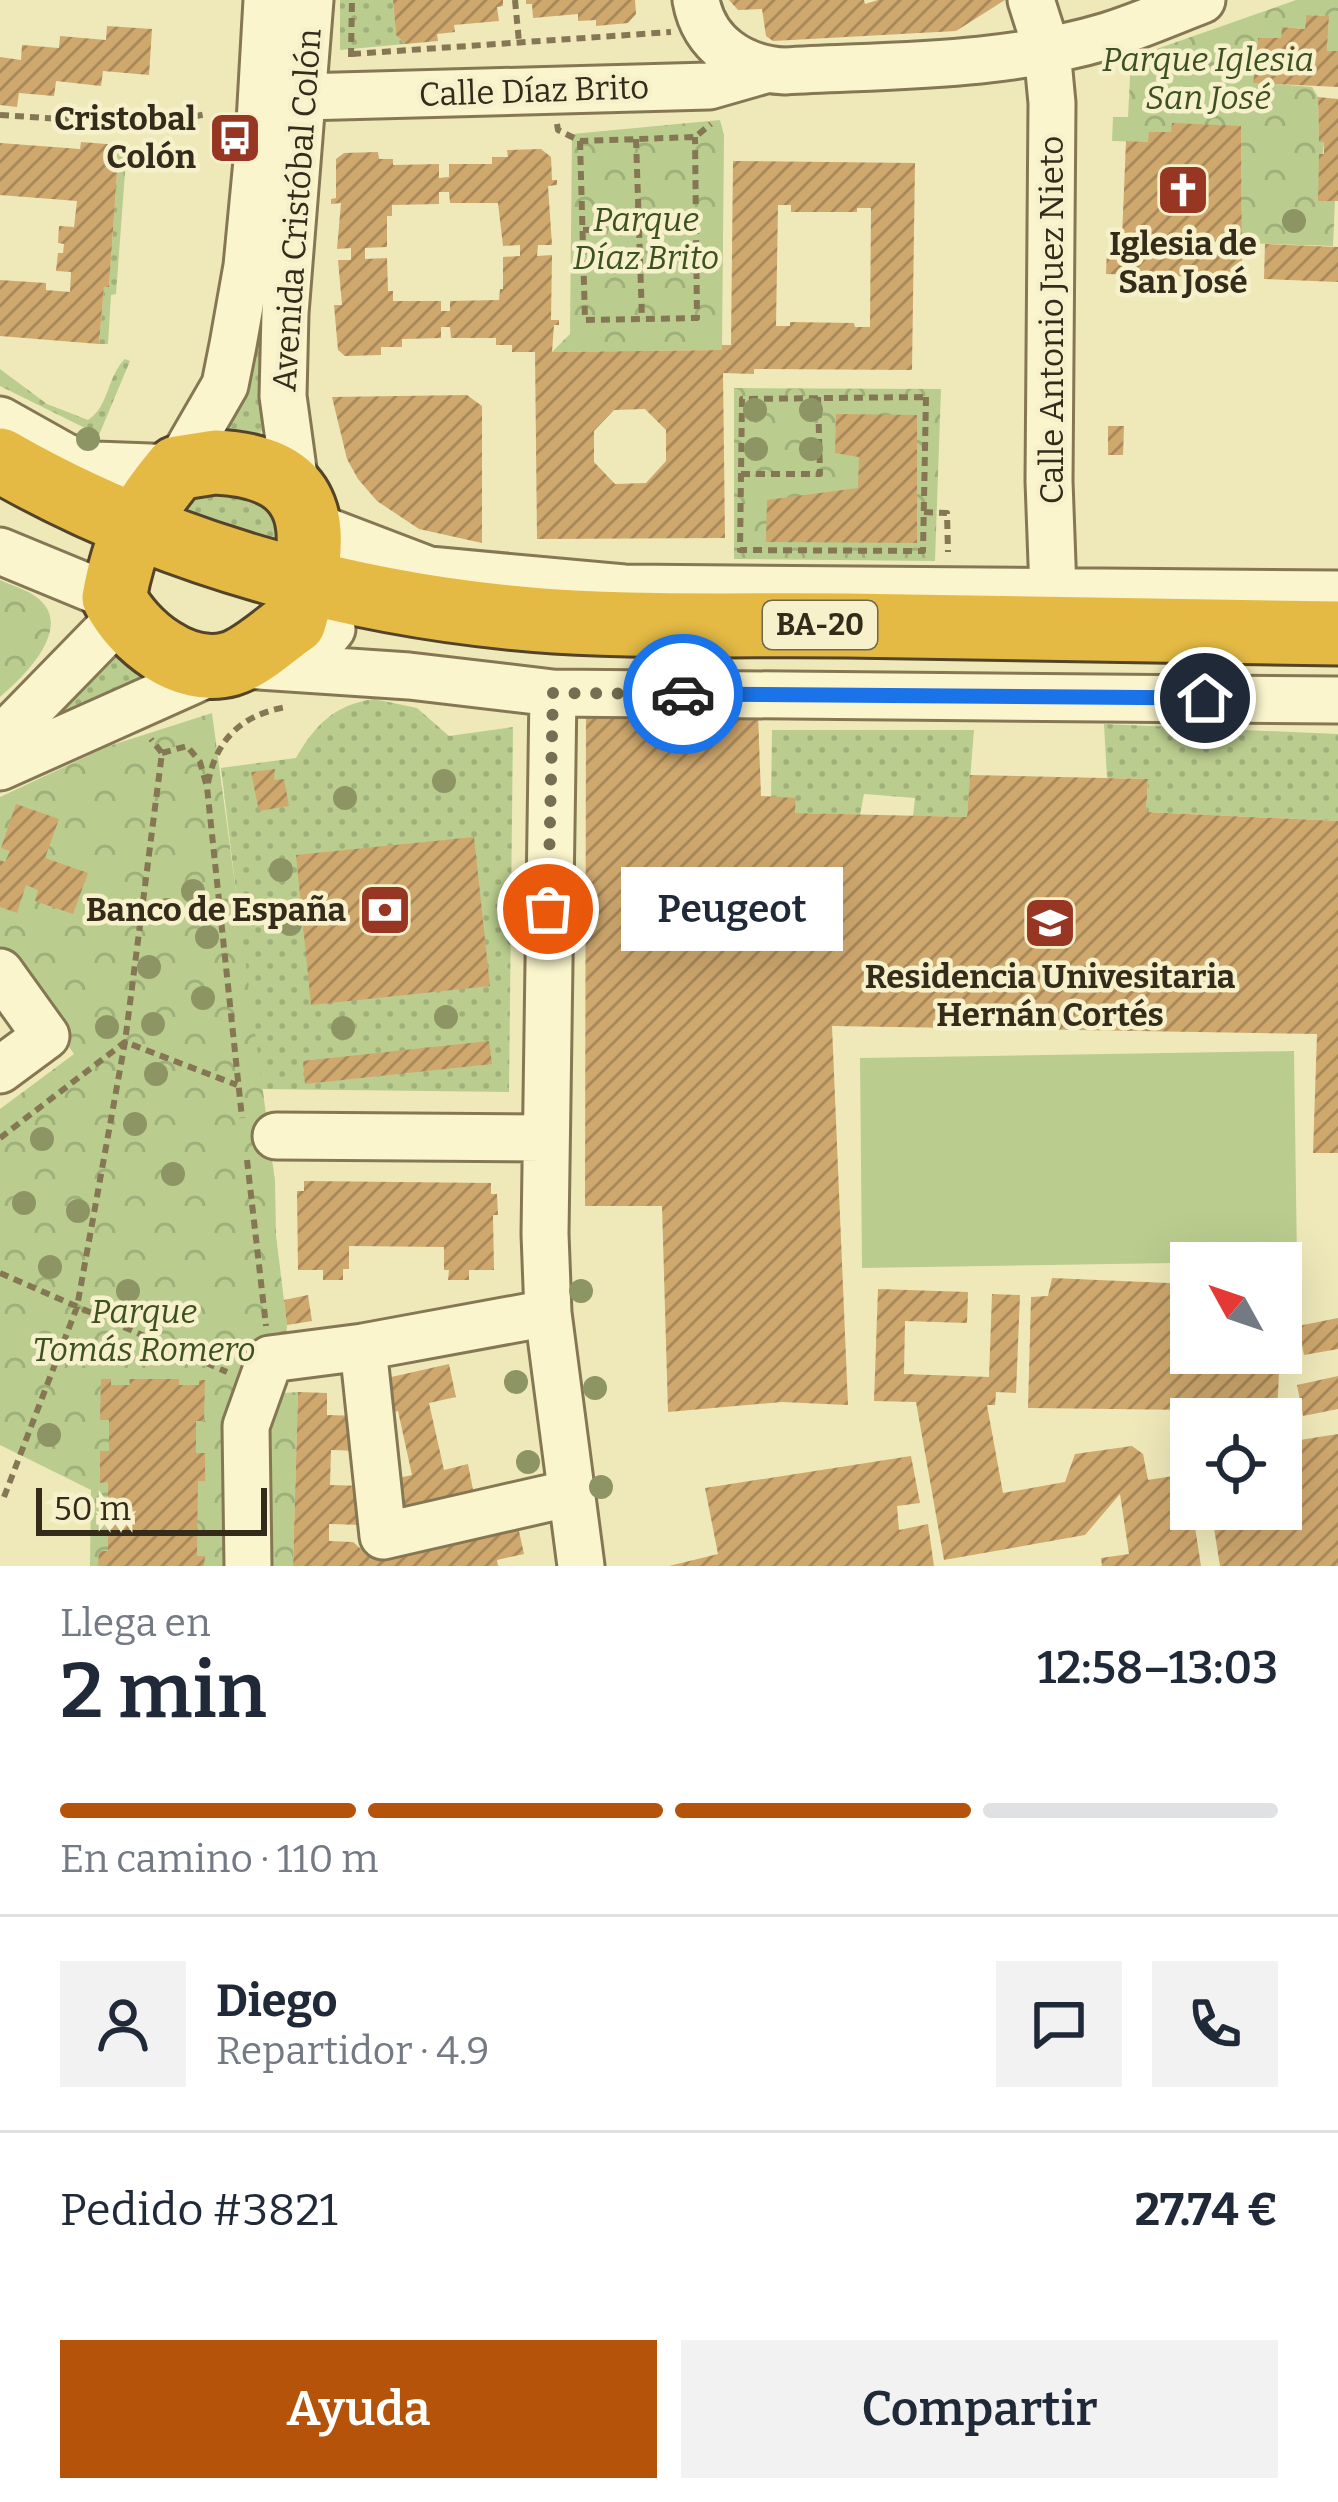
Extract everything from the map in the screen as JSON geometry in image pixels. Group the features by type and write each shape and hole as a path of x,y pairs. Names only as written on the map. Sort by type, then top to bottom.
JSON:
{"highway":[{"name":"BA-20","path":"0,460 118,563"},
{"path":"243,464 292,597 189,663 153,645 118,563 167,466 243,464"},
{"name":"BA-20","path":"0,509 118,563 292,597 423,605 555,621 1338,633"},
{"name":"BA-20","path":"292,597 416,644 554,656 1338,669"}],"street":[{"name":"Avenida Cristóbal Colón","path":"167,466 225,385 247,266 267,0"},
{"name":"Avenida Cristóbal Colón","path":"292,597 283,396 310,0"},
{"name":"Calle Antonio Juez Nieto","path":"1031,0 1046,50 1052,103 1049,482 1053,591"},
{"name":"Calle Díaz Brito","path":"302,98 351,75 487,92 563,90 710,86 764,70 991,58 1108,36 1202,0"},
{"path":"701,15 732,57 764,70"},
{"path":"0,420 66,457 111,467 167,466"},
{"path":"0,551 118,563 0,740"},
{"path":"0,767 292,597 429,570 624,588 1338,594"},
{"path":"292,597 553,693 1338,700"},
{"path":"553,693 543,1138 548,1313 581,1566"},
{"path":"0,1070 46,1036 2,979"},
{"path":"256,1143 543,1138"},
{"path":"248,1566 246,1426 270,1359 548,1313"},
{"path":"363,1347 383,1536 572,1493"}],"path":[{"path":"352,0 351,75 519,42 701,15"},
{"path":"515,0 519,42"},
{"path":"0,115 153,124 206,114"},
{"path":"695,137 697,318 585,320 580,141 636,140 695,137"},
{"path":"636,140 641,319"},
{"path":"583,230 696,227"},
{"path":"740,550 742,399 926,397 923,551"},
{"path":"741,474 820,473 818,398"},
{"path":"924,512 947,513 948,590"},
{"path":"207,787 213,756 230,733 266,711 301,705"},
{"path":"0,1274 77,1307 219,1372 244,1372 270,1359 256,1143 238,1085 207,787 200,762 187,746 162,753 125,1042 77,1307 4,1497"},
{"path":"125,1042 238,1085"},
{"path":"0,1138 125,1042"}],"green space":[{"path":"279,0 273,412 259,435 227,429 239,398"},
{"path":"340,0 393,0 396,35 405,44 340,50"},
{"name":"Parque Iglesia San José","path":"1296,0 1338,0 1338,51 1327,51 1329,16 1306,15 1305,29 1283,27 1281,38 1258,38 1253,82 1312,87 1318,97 1319,141 1324,142 1319,201 1335,201 1333,246 1242,243 1241,127 1173,124 1171,132 1148,142 1112,141 1113,117 1128,117 1131,58"},
{"name":"Parque Díaz Brito","path":"720,120 724,135 722,350 552,352 570,334 572,134"},
{"path":"119,145 127,146 116,294 111,295 108,344 99,344 104,287 109,286"},
{"path":"125,359 130,361 99,435 0,386 0,369 47,404 88,420"},
{"path":"734,388 941,389 935,561 734,559"},
{"path":"229,485 279,512 282,556 182,510 202,494"},
{"path":"0,580 35,596 47,608 51,621 43,649 0,697"},
{"path":"113,654 146,678 50,724 44,717"},
{"path":"374,699 417,708 449,736 513,727 509,1092 260,1089 221,768 296,758 327,718"},
{"name":"Parque Tomás Romero","path":"212,713 275,1181 287,1325 284,1393 298,1392 293,1566 90,1566 91,1490 0,1445 0,1109 74,1054 0,949 0,797 109,746"},
{"path":"1104,724 1338,734 1338,821 1146,812 1148,779 1107,778"},
{"path":"772,730 974,730 967,817 913,816 915,798 864,794 860,815 795,813 796,798 771,798"},
{"path":"1294,1051 1297,1242 1170,1242 1170,1263 862,1268 860,1058"}],"building":[{"path":"393,0 503,0 503,6 497,7 499,21 454,25 455,32 437,34 438,41 405,44 396,35"},
{"path":"526,0 635,0 636,14 628,23 596,26 596,20 578,21 578,14 533,18 532,4"},
{"path":"729,0 864,0 865,4 878,0 1005,0 956,31 773,41 766,36 762,9 738,10"},
{"path":"1306,15 1329,16 1327,51 1338,51 1338,87 1253,83 1258,38 1281,38 1282,27 1305,29"},
{"path":"107,26 152,29 149,75 103,71 101,86 56,81 54,96 19,93 17,107 0,105 0,57 21,60 22,45 59,48 60,36 106,40"},
{"path":"1318,97 1338,99 1338,201 1318,201 1319,154 1324,154 1324,142 1319,142"},
{"name":"Iglesia de San José","path":"1172,123 1241,126 1242,243 1122,237 1126,141 1148,142 1149,132 1171,132"},
{"path":"81,142 119,145 109,287 104,287 99,344 0,336 0,280 46,283 46,290 70,292 71,272 56,271 64,244 58,243 59,226 74,227 77,201 0,195 0,143 80,149"},
{"path":"541,149 551,157 552,180 557,180 557,185 548,186 552,245 538,245 537,256 552,255 551,320 559,320 559,325 554,325 552,352 722,350 722,345 731,345 733,161 915,163 912,370 723,373 725,538 537,539 535,352 512,352 512,345 496,345 496,338 451,338 450,327 441,327 441,338 402,339 402,347 381,347 381,355 345,356 338,350 334,305 342,305 338,260 351,260 351,248 337,249 341,203 331,204 336,198 336,159 344,153 378,152 379,159 393,159 393,165 439,164 439,178 449,177 449,164 492,164 492,157 508,157 507,150","holes":["439,192 449,192 450,203 498,203 503,246 520,245 520,256 503,257 499,300 450,301 450,311 441,311 441,301 393,301 387,258 365,259 365,248 387,247 387,216 392,216 392,205 439,204","778,205 791,205 791,212 871,208 870,327 790,322 790,326 776,326","645,409 666,430 666,461 646,483 615,484 594,462 594,431 614,410"]},
{"path":"1265,244 1338,247 1338,282 1264,279"},
{"path":"1107,249 1242,255 1241,278 1106,274"},
{"path":"467,395 482,406 482,543 419,529 377,501 347,459 332,397"},
{"path":"836,414 917,415 917,543 766,542 767,500 858,488 859,457 835,453"},
{"path":"1108,426 1124,426 1123,455 1108,455"},
{"path":"758,713 761,796 796,798 795,813 967,817 970,775 1148,779 1146,812 1338,821 1338,1153 1313,1153 1317,1034 832,1026 848,1405 782,1402 668,1412 662,1206 585,1206 586,714"},
{"path":"275,769 274,780 284,779 289,806 259,811 251,772"},
{"path":"16,804 59,819 45,858 88,873 73,914 35,901 38,890 26,885 17,913 0,907 0,860 5,862 10,851 1,848"},
{"path":"474,837 490,986 311,1005 296,855"},
{"path":"489,1041 492,1064 305,1084 303,1061"},
{"path":"304,1181 491,1183 498,1215 493,1215 494,1270 469,1270 469,1280 448,1280 444,1247 349,1246 349,1269 343,1269 343,1280 323,1280 323,1270 298,1270 297,1191 304,1191"},
{"path":"1052,1278 1170,1283 1170,1374 1279,1374 1278,1398 1170,1398 1170,1410 1028,1408 1031,1297 1048,1296"},
{"path":"878,1289 968,1292 967,1323 905,1321 904,1374 989,1377 992,1294 1020,1295 1016,1393 996,1392 995,1405 987,1405 1003,1493 1065,1482 1075,1454 1132,1446 1143,1454 1148,1480 1170,1476 1170,1530 1195,1530 1201,1566 1102,1566 1101,1558 1129,1554 1120,1494 1085,1535 944,1560 916,1402 874,1401"},
{"path":"308,1295 312,1321 287,1325 284,1300"},
{"path":"1338,1318 1338,1349 1304,1355 1302,1325"},
{"path":"449,1364 456,1397 429,1403 444,1470 468,1464 475,1500 398,1518 389,1480 412,1475 398,1411 377,1417 369,1382"},
{"path":"1338,1376 1338,1409 1303,1416 1297,1385"},
{"path":"101,1379 111,1379 111,1385 130,1385 129,1379 179,1379 179,1385 199,1385 199,1380 205,1380 204,1421 196,1421 196,1453 205,1453 205,1481 198,1481 197,1556 205,1556 204,1566 98,1566 99,1551 108,1551 108,1482 100,1483 100,1451 109,1451 109,1420 100,1420"},
{"path":"298,1392 327,1393 327,1415 362,1416 361,1451 331,1450 330,1485 365,1486 364,1525 329,1524 329,1541 353,1542 368,1555 517,1522 524,1554 497,1560 498,1566 293,1566"},
{"path":"1338,1434 1338,1566 1220,1566 1214,1530 1302,1530 1302,1440"},
{"path":"911,1456 920,1503 897,1506 899,1530 928,1524 934,1566 669,1566 718,1554 705,1488"}],"way so far":[{"path":"548,909 553,693 683,694"}],"place":[{"name":"Cristobal Colón","path":"235,138"},
{"name":"Iglesia de San José","path":"1183,190"},
{"name":"Peugeot","path":"548,909"},
{"name":"Banco de España","path":"385,910"},
{"name":"Residencia Univesitaria Hernán Cortés","path":"1050,923"}],"route":[{"path":"683,694 1205,698"}]}
